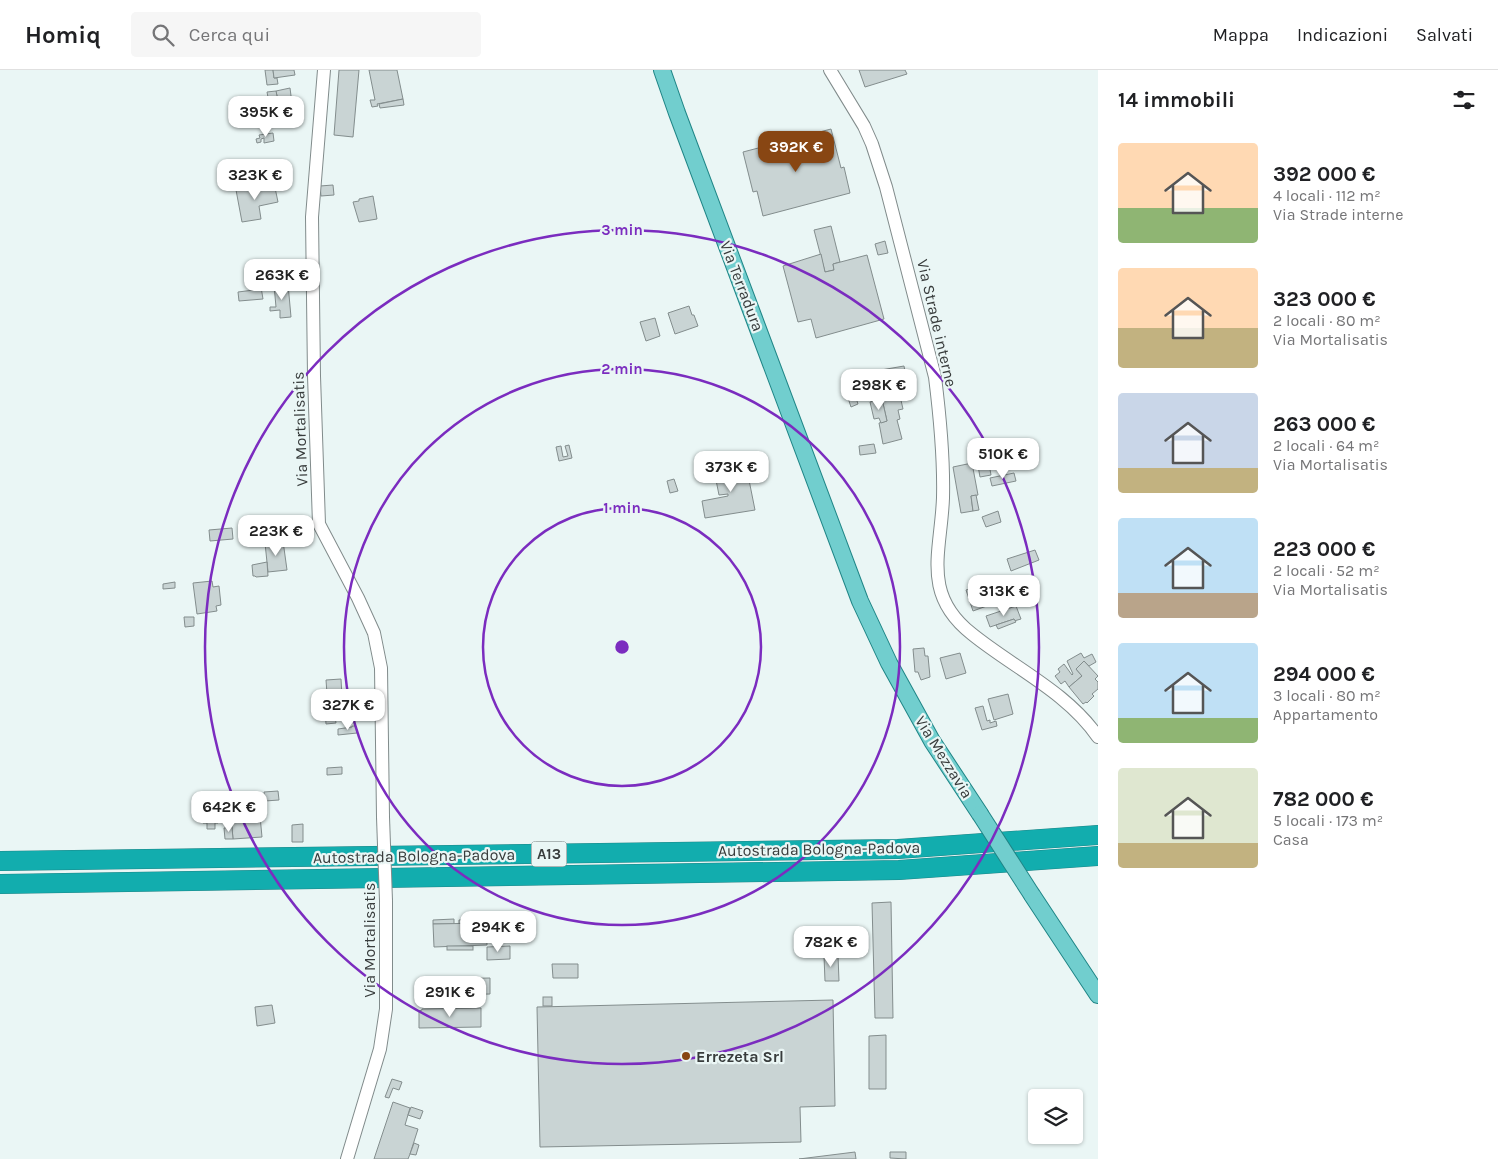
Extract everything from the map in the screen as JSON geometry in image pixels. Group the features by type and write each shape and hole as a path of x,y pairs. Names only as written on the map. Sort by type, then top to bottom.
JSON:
{"highway":[{"name":"Autostrada Bologna-Padova","path":"0,861 898,849 1098,835"},
{"name":"Autostrada Bologna-Padova","path":"0,884 899,870 1098,856"}],"main road":[{"name":"Via Terradura","path":"662,70 823,503"},
{"name":"Via Mezzavia","path":"823,503 860,601 890,663 932,741 1098,995"}],"street":[{"name":"Via Mortalisatis","path":"324,70 312,217 314,376 319,524 374,633 382,668 386,1009 380,1049 347,1159"},
{"name":"Via Strade interne","path":"830,70 864,126 872,144 886,187 935,377 940,430 943,499 937,555 937,573 940,590 946,603 962,625 993,650 1059,696 1082,717 1098,737"}],"building":[{"path":"265,70 273,70 274,78 277,78 278,84 267,85"},
{"path":"273,70 294,70 295,75 274,78"},
{"path":"339,70 359,70 353,137 334,135"},
{"path":"369,70 397,70 403,99 377,104 378,106 372,107 370,100 375,100"},
{"path":"859,70 905,70 907,74 865,87"},
{"path":"290,88 294,119 282,121 276,91"},
{"path":"276,91 279,106 270,108 267,92"},
{"path":"403,99 404,105 380,108 379,104"},
{"path":"831,129 841,168 844,167 850,193 763,216 757,191 753,192 743,152"},
{"path":"273,133 274,141 264,143 264,138 261,139 261,142 257,143 256,139 260,138 259,135"},
{"path":"274,183 278,202 259,206 261,219 242,222 236,190"},
{"path":"333,185 334,195 321,196 320,186"},
{"path":"373,196 377,219 359,222 353,202"},
{"path":"831,226 840,262 833,264 834,270 825,272 814,230"},
{"path":"885,241 888,253 878,255 875,244"},
{"path":"821,254 825,272 834,270 833,264 867,255 884,319 816,338 811,319 798,322 783,266"},
{"path":"288,284 291,317 280,318 280,310 270,311 270,307 276,307 274,285"},
{"path":"261,287 263,299 239,301 238,292"},
{"path":"689,306 698,326 675,334 668,313"},
{"path":"655,318 660,336 646,341 640,322"},
{"path":"904,366 908,388 885,392 881,370"},
{"path":"854,392 858,404 851,407 847,395"},
{"path":"900,396 903,409 898,410 900,419 897,420 902,439 883,444 879,423 887,421 882,399"},
{"path":"882,399 887,421 881,423 879,418 874,419 870,402"},
{"path":"874,444 876,453 860,455 859,446"},
{"path":"569,445 572,458 559,461 556,447 561,446 563,457 568,456 565,446"},
{"path":"988,458 991,475 980,477 977,460"},
{"path":"972,463 978,495 971,496 973,511 961,513 953,467"},
{"path":"746,465 755,510 705,518 702,501 728,496 728,494 719,495 714,470"},
{"path":"1014,473 1016,481 992,486 990,478"},
{"path":"674,479 678,491 670,493 667,481"},
{"path":"976,495 979,510 973,511 971,496"},
{"path":"998,511 1001,522 986,527 982,517"},
{"path":"232,528 233,539 210,541 209,530"},
{"path":"283,541 287,570 268,572 265,543"},
{"path":"1035,550 1039,560 1011,571 1007,559"},
{"path":"267,562 268,576 253,576 252,565"},
{"path":"996,580 1003,600 973,611 966,590"},
{"path":"212,581 213,587 219,586 221,605 216,606 217,611 197,614 193,583"},
{"path":"175,582 175,588 163,589 163,584"},
{"path":"1016,606 1021,619 1014,621 1014,619 990,627 986,616"},
{"path":"184,617 194,617 194,626 185,627"},
{"path":"1014,619 1016,622 998,629 996,625"},
{"path":"924,648 925,656 928,656 930,677 921,680 918,672 915,672 913,649"},
{"path":"960,653 966,673 946,679 940,658"},
{"path":"1081,653 1084,658 1092,654 1096,662 1089,666 1084,661 1076,669 1082,676 1069,687 1065,681 1061,684 1055,676 1060,672 1058,669 1064,664 1072,675 1067,661"},
{"path":"1084,661 1098,676 1095,679 1098,682 1098,689 1092,694 1094,696 1087,703 1083,704 1069,687 1082,676 1076,669"},
{"path":"341,679 342,697 340,697 340,703 346,703 347,715 335,716 336,723 326,724 324,694 327,694 326,680"},
{"path":"1008,694 1013,714 994,720 988,699"},
{"path":"983,706 987,721 990,720 990,723 996,721 997,726 982,730 975,708"},
{"path":"356,726 357,733 338,735 338,729"},
{"path":"342,767 342,774 327,775 327,768"},
{"path":"278,791 279,800 265,801 264,792"},
{"path":"252,802 253,816 260,816 262,837 233,839 231,817 239,817 238,811 233,812 232,804"},
{"path":"203,811 218,811 218,823 215,823 215,829 207,829 207,823 203,823"},
{"path":"303,824 303,842 292,842 292,825"},
{"path":"232,827 233,839 225,839 224,828"},
{"path":"891,902 893,1018 875,1018 872,903"},
{"path":"454,919 454,924 433,924 433,920"},
{"path":"480,919 480,923 459,924 459,920"},
{"path":"486,923 487,945 434,947 433,924"},
{"path":"447,946 473,946 473,950 447,950"},
{"path":"510,946 510,959 487,960 487,947"},
{"path":"824,956 838,956 839,981 825,981"},
{"path":"552,964 578,964 578,978 553,978"},
{"path":"490,978 490,994 440,995 440,979"},
{"path":"543,997 552,997 552,1006 543,1006"},
{"path":"446,1000 459,1000 459,1009 446,1009"},
{"path":"461,1000 472,1000 472,1008 461,1009"},
{"name":"Errezeta Srl","path":"833,1000 835,1106 800,1107 801,1142 540,1147 537,1007"},
{"path":"272,1005 275,1023 257,1026 255,1007"},
{"path":"481,1008 481,1027 419,1028 419,1011 422,1009"},
{"path":"886,1035 886,1089 869,1089 869,1036"},
{"path":"392,1079 402,1082 399,1090 393,1088 389,1098 385,1097"},
{"path":"393,1102 410,1108 405,1125 418,1129 410,1154 408,1159 374,1159"},
{"path":"411,1107 423,1111 420,1119 408,1115"},
{"path":"414,1143 419,1145 416,1155 410,1154"},
{"path":"855,1152 856,1159 799,1159"},
{"path":"890,1152 906,1152 906,1159 890,1158"}],"place":[{"name":"Errezeta Srl","path":"686,1056"}]}
